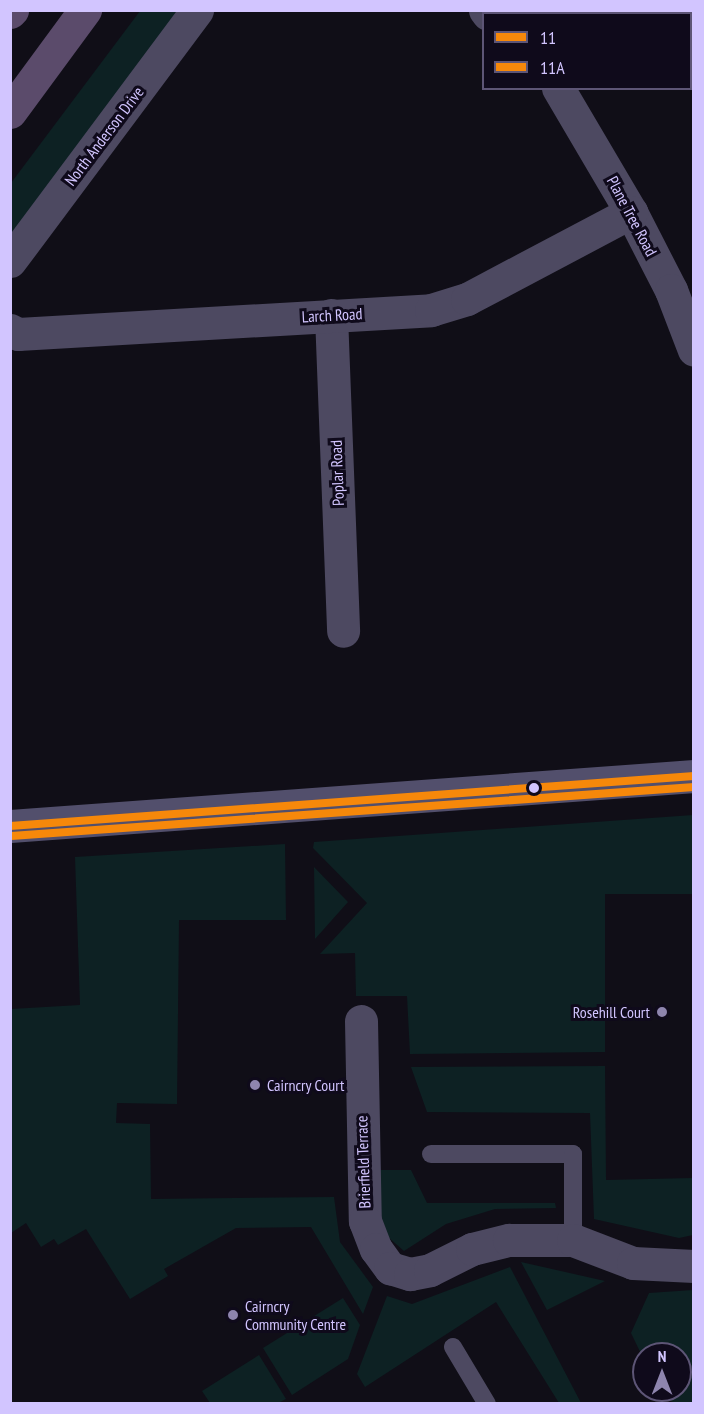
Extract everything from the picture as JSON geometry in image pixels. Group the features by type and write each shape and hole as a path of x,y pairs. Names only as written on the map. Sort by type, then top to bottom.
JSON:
{"main road":[{"path":"10,111 86,10"}],"street":[{"name":"North Anderson Drive","path":"10,261 197,10"},
{"name":"Plane Tree Road","path":"559,90 631,212 671,290 693,350"},
{"name":"Larch Road","path":"10,330 18,334 431,310 467,299 631,212"},
{"name":"Poplar Road","path":"331,315 343,631"},
{"path":"10,826 693,776"},
{"name":"Brierfield Terrace","path":"361,1021 365,1221 376,1248 390,1268 410,1274 430,1270 472,1248 510,1240 573,1240 633,1263 693,1266"}],"lane":[{"path":"431,1154 573,1154 573,1240"},
{"path":"453,1347 488,1404"}],"green space":[{"path":"140,11 181,11 11,235 11,183"},
{"path":"693,815 693,894 605,894 605,1052 410,1054 407,996 356,996 355,953 320,954 367,903 313,848 314,842"},
{"path":"285,844 286,920 179,920 177,1104 117,1103 116,1123 150,1124 151,1199 334,1197 340,1242 373,1287 363,1314 311,1227 236,1228 164,1269 168,1276 130,1299 86,1229 58,1245 54,1239 41,1247 26,1223 11,1233 11,1009 80,1005 75,857"},
{"path":"314,867 348,902 315,939 315,938"},
{"path":"605,1066 606,1180 693,1178 693,1235 679,1238 594,1219 590,1113 427,1112 411,1067"},
{"path":"379,1170 411,1170 427,1203 555,1203 556,1208 495,1209 446,1224 404,1251 388,1237 381,1216"},
{"path":"521,1262 605,1281 547,1310"},
{"path":"510,1267 581,1403 559,1403 496,1302 365,1387 357,1374 387,1296 412,1304"},
{"path":"693,1290 693,1403 674,1402 692,1402 692,1342 635,1342 631,1333 649,1293"},
{"path":"343,1298 360,1325 348,1359 292,1395 263,1348"},
{"path":"259,1355 286,1399 278,1403 210,1403 202,1391"}],"transit line":[{"name":"11","path":"10,826 694,776"},
{"name":"11A","path":"11,836 694,787"}],"place":[{"name":"Rosehill Court","path":"662,1012"},
{"name":"Cairncry Court","path":"255,1085"},
{"name":"Cairncry Community Centre","path":"233,1315"}]}
